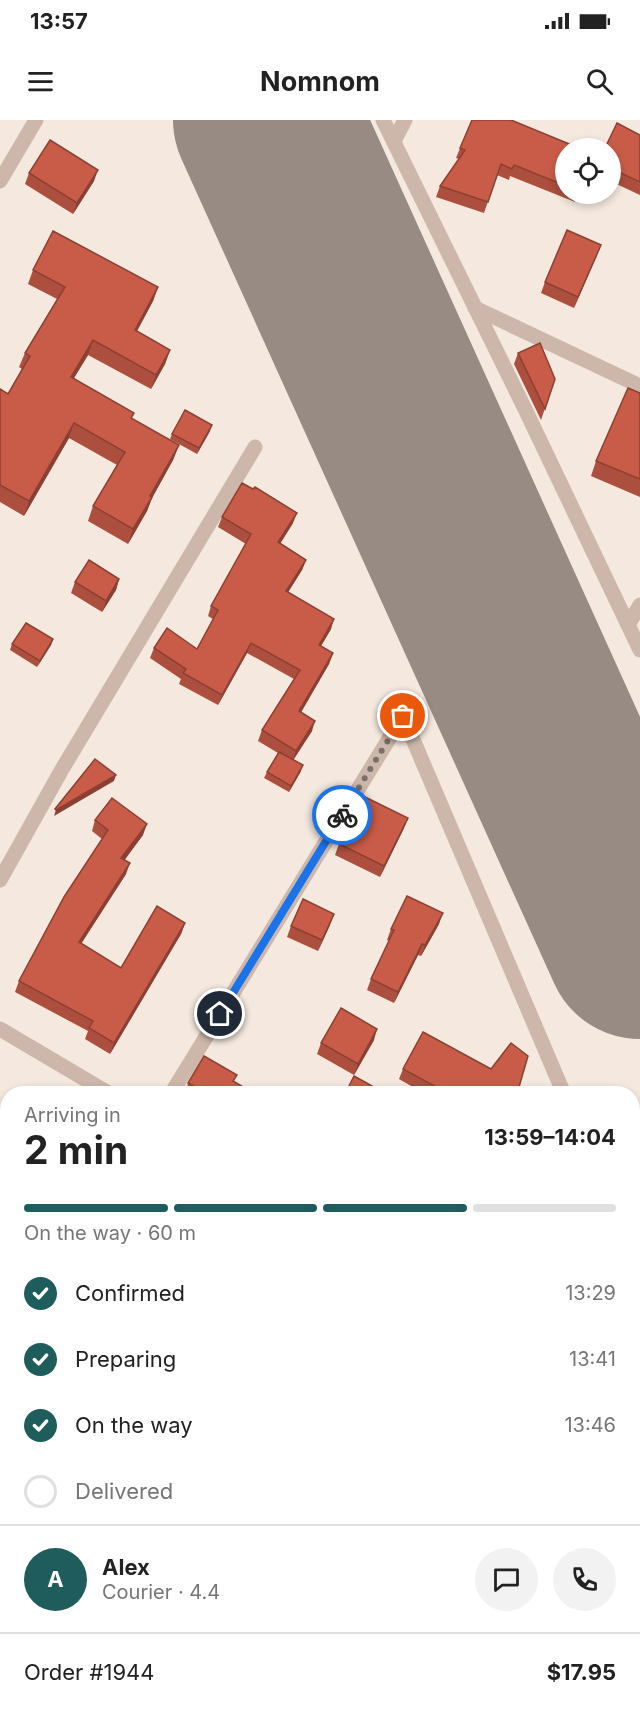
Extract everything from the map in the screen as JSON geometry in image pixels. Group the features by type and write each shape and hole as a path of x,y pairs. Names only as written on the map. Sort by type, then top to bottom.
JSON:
{"street":[{"path":"0,181 36,120"},
{"path":"383,120 639,648"},
{"path":"394,141 405,120"},
{"path":"475,308 640,386"},
{"path":"0,880 67,761 255,447"},
{"path":"628,625 640,605"},
{"path":"176,1086 403,716 561,1086"},
{"path":"0,1029 82,1086"}],"building":[{"path":"472,120 511,120 555,138 555,182 514,165 512,169 501,164 488,202 440,186 465,150 460,148"},
{"path":"617,123 640,135 640,182 621,173 621,138 610,138"},
{"path":"50,140 98,170 77,203 29,173"},
{"path":"567,230 601,245 578,297 545,282"},
{"path":"53,231 158,287 135,330 170,350 156,375 93,340 71,377 134,413 131,418 179,445 133,529 93,506 125,452 74,423 29,501 0,485 0,389 8,394 30,356 25,353 65,287 33,270"},
{"path":"540,343 555,379 545,409 518,353"},
{"path":"628,388 640,393 640,479 596,461"},
{"path":"185,410 212,425 199,448 172,434"},
{"path":"242,483 253,489 255,487 297,513 278,542 306,560 286,591 334,619 319,645 333,653 299,711 315,721 296,751 262,730 300,670 251,643 222,695 183,673 186,669 154,648 167,628 197,649 218,610 211,606 251,534 222,517"},
{"path":"89,560 119,579 106,601 75,582"},
{"path":"26,623 53,639 40,661 12,644"},
{"path":"279,752 303,765 291,786 267,772"},
{"path":"95,759 116,775 56,810 55,809"},
{"path":"363,796 408,818 384,866 339,844"},
{"path":"112,798 147,824 121,858 130,863 79,942 121,968 157,906 185,923 114,1043 89,1028 93,1021 19,981 64,897 108,830 95,820"},
{"path":"407,896 443,913 425,945 422,944 398,992 371,979"},
{"path":"303,899 334,914 322,940 291,926"},
{"path":"341,1008 377,1029 358,1064 321,1043"},
{"path":"423,1032 491,1069 511,1043 528,1056 519,1086 434,1086 403,1069"},
{"path":"204,1056 237,1075 233,1081 241,1086 193,1086 188,1083"},
{"path":"354,1076 372,1086 349,1086"}],"runway":[{"path":"267,120 640,945"}],"way so far":[{"path":"342,815 403,716"}],"route":[{"path":"220,1014 342,815"}]}
